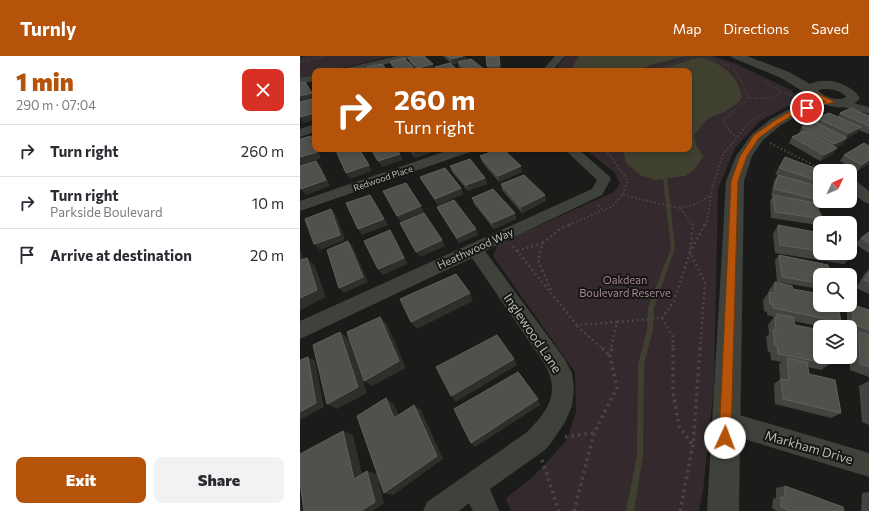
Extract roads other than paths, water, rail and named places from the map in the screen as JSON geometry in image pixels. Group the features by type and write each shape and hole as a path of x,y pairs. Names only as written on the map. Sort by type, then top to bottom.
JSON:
{"street":[{"path":"358,68 409,56"},
{"path":"550,68 560,56"},
{"path":"746,56 816,90 821,99 869,106"},
{"path":"735,62 791,78 816,90"},
{"path":"300,81 312,79"},
{"path":"723,511 735,181 744,156 757,137 776,122 795,103 816,90 843,88 851,93 842,101"},
{"path":"795,103 842,101 869,111"},
{"path":"300,133 312,129"},
{"name":"Redwood Place","path":"300,206 456,152"},
{"name":"Heathwood Way","path":"300,330 597,192 604,179 573,152"},
{"path":"857,189 869,199"},
{"name":"Inglewood Lane","path":"436,511 536,441 550,427 559,412 563,398 563,378 552,358 474,248"},
{"name":"Markham Drive","path":"726,423 869,465"},
{"path":"474,484 486,511"}],"waterway":[{"path":"630,511 640,456 641,364 650,330 651,308 673,248 665,178"}],"park label":[{"name":"Oakdean Boulevard Reserve","path":"625,285"}]}
